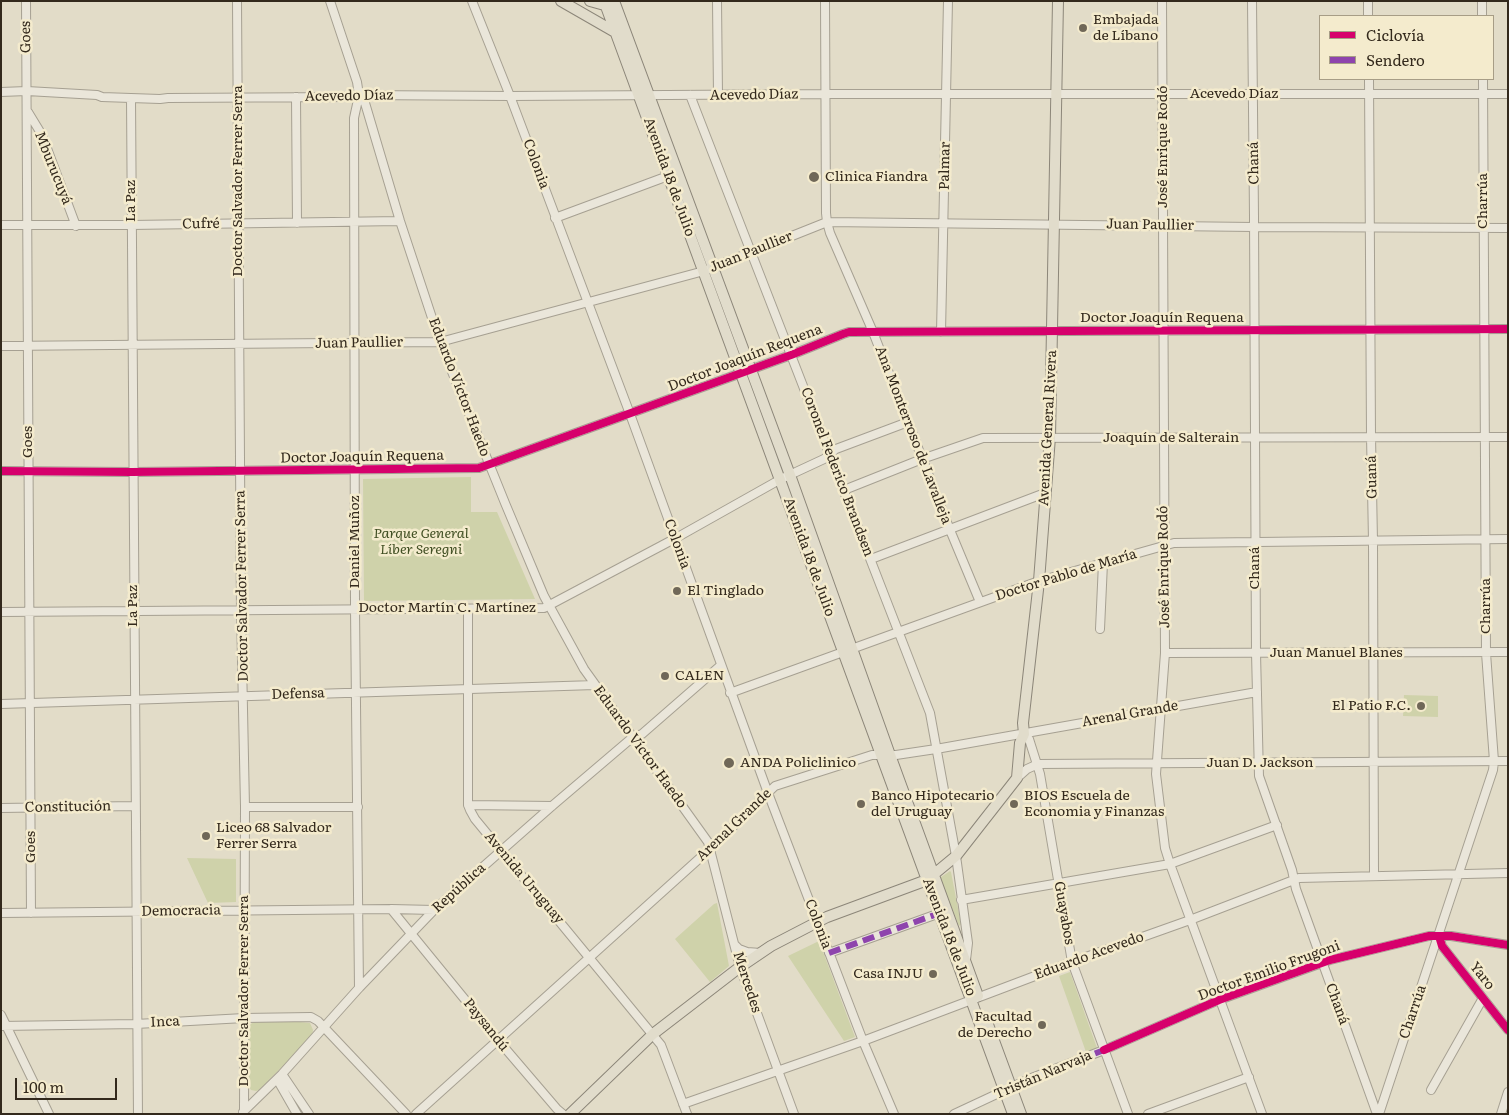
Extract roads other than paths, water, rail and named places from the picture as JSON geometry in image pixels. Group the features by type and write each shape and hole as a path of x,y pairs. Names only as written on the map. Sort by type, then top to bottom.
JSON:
{"main road":[{"path":"561,1 615,32"},
{"path":"590,1 610,4"},
{"name":"Avenida General Rivera","path":"1017,778 1020,743 1024,734 1023,723 1039,581 1050,437 1058,1"},
{"name":"Avenida 18 de Julio","path":"610,4 615,32 644,96 668,176 708,270"},
{"name":"Avenida 18 de Julio","path":"610,4 931,877 966,963 975,999"},
{"path":"570,1114 653,1034 740,966 761,952 817,921 931,877 956,856 1017,778"},
{"name":"Avenida 18 de Julio","path":"931,877 940,913 975,999 1008,1089 1021,1114"},
{"name":"Avenida 18 de Julio","path":"1008,1089 1013,1114"}],"street":[{"name":"Goes","path":"26,1 32,913"},
{"name":"Doctor Salvador Ferrer Serra","path":"237,1 241,611 245,807 243,1112"},
{"name":"Eduardo Víctor Haedo","path":"330,1 357,82 359,96 364,103 440,342 544,596 584,670 711,848"},
{"name":"Colonia","path":"472,1 510,96 630,414 730,693 863,1041 894,1114"},
{"path":"477,1 477,10"},
{"path":"717,1 718,95"},
{"name":"Ana Monterroso de Lavalleja","path":"825,1 827,222 873,332 980,602"},
{"name":"Palmar","path":"942,332 948,1"},
{"name":"José Enrique Rodó","path":"1162,1 1164,94 1163,437 1165,653 1156,774 1170,864 1262,1114"},
{"name":"Chaná","path":"1252,1 1256,653 1259,776 1277,825 1296,889 1378,1114"},
{"path":"1368,1 1368,15"},
{"path":"1482,1 1482,15"},
{"name":"Guaná","path":"1369,80 1374,875"},
{"name":"Charrúa","path":"1378,1114 1494,770 1486,653 1483,80"},
{"name":"Acevedo Díaz","path":"1,92 27,91 160,99 359,96 825,94 1508,94"},
{"name":"Coronel Federico Brandsen","path":"690,95 930,713 956,856"},
{"name":"Daniel Muñoz","path":"359,96 354,118 359,988"},
{"path":"296,97 297,223"},
{"name":"La Paz","path":"131,98 132,472 138,1114"},
{"name":"Mburucuyá","path":"27,111 42,136 76,226"},
{"path":"555,218 668,176"},
{"name":"Cufré","path":"1,225 76,226 400,221"},
{"name":"Juan Paullier","path":"1,346 440,342 708,270 827,222 1508,228"},
{"name":"Doctor Joaquín Requena","path":"1,471 132,472 479,468 745,372 843,334 873,332 1508,329"},
{"name":"Doctor Martín C. Martínez","path":"1,612 544,608 676,538 785,477 824,459 836,449 908,422"},
{"name":"Joaquín de Salterain","path":"844,490 978,439 1050,437 1508,437"},
{"path":"871,559 1046,493"},
{"name":"Doctor Pablo de María","path":"730,693 1039,581 1174,543 1508,539"},
{"path":"1100,629 1103,563"},
{"path":"468,609 468,805 552,806"},
{"name":"Juan Manuel Blanes","path":"1165,653 1508,652"},
{"name":"República","path":"243,1112 280,1076 359,988 434,910 552,806 633,738 642,734 720,666"},
{"name":"Defensa","path":"1,704 594,685"},
{"name":"Arenal Grande","path":"416,1114 711,848 778,785 872,755 896,755 936,749 1257,692"},
{"name":"Avenida General Rivera","path":"1024,734 1030,739 1038,764"},
{"name":"Juan D. Jackson","path":"1038,764 1508,761"},
{"path":"1017,778 1027,769 1038,764"},
{"name":"Guayabos","path":"1038,764 1072,962 1128,1114"},
{"name":"Avenida Uruguay","path":"468,805 475,819 661,1045 687,1114"},
{"name":"Constitución","path":"1,808 135,806"},
{"path":"245,807 358,807"},
{"path":"962,900 1170,864 1277,825"},
{"name":"Mercedes","path":"711,848 740,966 794,1114"},
{"name":"Avenida 18 de Julio","path":"956,856 968,943 966,963"},
{"name":"Eduardo Acevedo","path":"683,1104 863,1041 1072,962 1190,920 1294,879 1374,875 1508,873"},
{"name":"Democracia","path":"1,913 358,909 434,910"},
{"path":"391,909 411,935"},
{"path":"829,953 940,913"},
{"name":"Paysandú","path":"411,935 498,1040 563,1114"},
{"name":"Doctor Emilio Frugoni","path":"1104,1050 1219,1000 1322,962 1429,936 1450,936 1508,945"},
{"name":"Yaro","path":"1439,936 1442,946 1508,1030"},
{"path":"735,945 747,952 761,952"},
{"path":"1430,1090 1483,998"},
{"path":"1,1015 4,1026 49,1114"},
{"name":"Inca","path":"4,1026 136,1024 244,1018 311,1017 318,1021 406,1114"},
{"name":"Tristán Narvaja","path":"954,1114 1029,1079 1104,1050"},
{"path":"280,1076 297,1114"},
{"path":"280,1076 309,1114"},
{"path":"1148,1114 1249,1078"},
{"path":"1501,1114 1508,1092"}],"place":[{"name":"Embajada de Líbano","path":"1083,28"},
{"name":"Clinica Fiandra","path":"814,177"},
{"name":"El Tinglado","path":"677,591"},
{"name":"CALEN","path":"665,676"},
{"name":"El Patio F.C.","path":"1421,706"},
{"name":"ANDA Policlinico","path":"729,763"},
{"name":"Banco Hipotecario del Uruguay","path":"861,804"},
{"name":"BIOS Escuela de Economia y Finanzas","path":"1014,804"},
{"name":"Liceo 68 Salvador Ferrer Serra","path":"206,836"},
{"name":"Casa INJU","path":"933,974"},
{"name":"Facultad de Derecho","path":"1042,1025"}],"park label":[{"name":"Parque General Líber Seregni","path":"421,542"}]}
